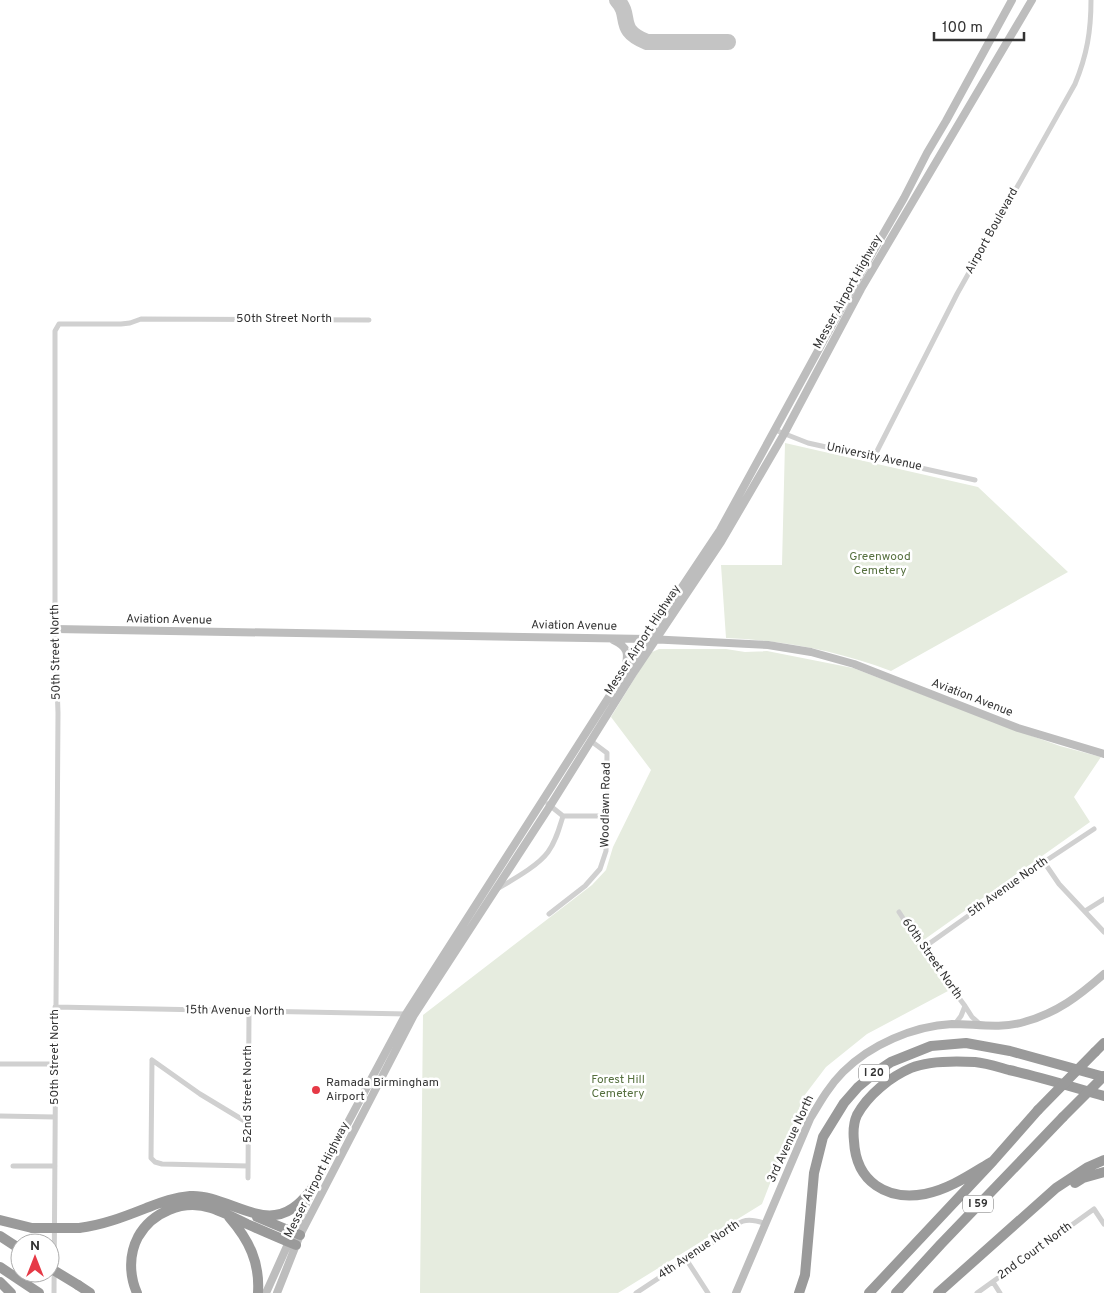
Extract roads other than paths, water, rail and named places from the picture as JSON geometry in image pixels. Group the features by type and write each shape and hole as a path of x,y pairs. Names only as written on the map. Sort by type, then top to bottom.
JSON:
{"highway":[{"name":"I 20","path":"799,1293 804,1275 814,1173 823,1137 844,1102 876,1072 891,1062 931,1046 966,1043 1010,1051 1104,1076"},
{"name":"I 59","path":"869,1293 993,1161 1038,1110 1104,1043"},
{"path":"993,1161 954,1184 937,1191 924,1194 901,1195 887,1192 868,1180 861,1170 854,1147 853,1128 857,1116 866,1102 884,1085 913,1068 928,1065 978,1062 1104,1096"},
{"name":"I 59","path":"896,1293 1104,1076"},
{"path":"938,1293 1056,1188 1088,1167 1104,1160"},
{"path":"1036,1207 1083,1178 1104,1172"},
{"path":"0,1220 32,1228 79,1228 100,1225 172,1199 191,1196 210,1198 265,1215 276,1215 289,1211 302,1202 314,1186"},
{"path":"210,1198 297,1234"},
{"path":"137,1293 132,1276 132,1254 141,1232 150,1221 173,1208 184,1206 210,1208 292,1244"},
{"path":"226,1215 240,1230 253,1251 257,1266 258,1293"},
{"path":"0,1267 37,1292"},
{"path":"60,1274 90,1293"},
{"path":"0,1282 11,1293"}],"main road":[{"name":"Messer Airport Highway","path":"297,1234 314,1186 410,1015 625,673 720,530 1012,0"},
{"name":"Messer Airport Highway","path":"266,1293 410,1015 495,891 721,542 784,434 861,289 1032,0"},
{"path":"665,627 674,638 680,641"},
{"name":"Aviation Avenue","path":"55,629 648,639 768,645 811,652 846,661 1018,728 1104,754"},
{"path":"602,638 614,640 624,645 627,650 625,673"},
{"name":"3rd Avenue North","path":"736,1293 810,1119 824,1094 843,1072 864,1054 895,1038 939,1025 996,1026 1022,1023 1048,1014 1078,996 1104,974"},
{"name":"Messer Airport Highway","path":"277,1293 292,1244"}],"street":[{"name":"Airport Boulevard","path":"874,457 957,294 1075,84 1084,62 1088,45 1091,0"},
{"name":"50th Street North","path":"54,1293 58,713 55,629 55,331 59,324 121,324 141,319 369,320"},
{"name":"University Avenue","path":"775,430 808,443 975,480"},
{"name":"Woodlawn Road","path":"549,914 585,886 600,869 606,851 607,753 591,741"},
{"path":"544,800 563,816 606,816"},
{"path":"495,891 521,875 547,854 556,838 563,816"},
{"name":"5th Avenue North","path":"923,948 1094,829"},
{"path":"1044,862 1059,884 1104,932"},
{"path":"1085,911 1104,899"},
{"name":"60th Street North","path":"899,912 972,1017 981,1025"},
{"name":"60th Street North","path":"955,1024 965,1006"},
{"name":"15th Avenue North","path":"55,1007 410,1015"},
{"name":"52nd Street North","path":"248,1178 249,1011"},
{"path":"248,1123 200,1094 152,1060 151,1158 155,1162 162,1164 248,1166"},
{"path":"0,1064 55,1064"},
{"path":"0,1116 55,1117"},
{"path":"13,1166 55,1166"},
{"name":"2nd Court North","path":"977,1293 1094,1209 1104,1224"},
{"name":"4th Avenue North","path":"636,1293 724,1235 736,1224 752,1219 766,1224"},
{"path":"686,1259 708,1293"},
{"path":"993,1282 1000,1293"}],"place":[{"name":"Ramada Birmingham Airport","path":"316,1090"}],"park label":[{"name":"Greenwood Cemetery","path":"880,564"},
{"name":"Forest Hill Cemetery","path":"618,1087"}]}
